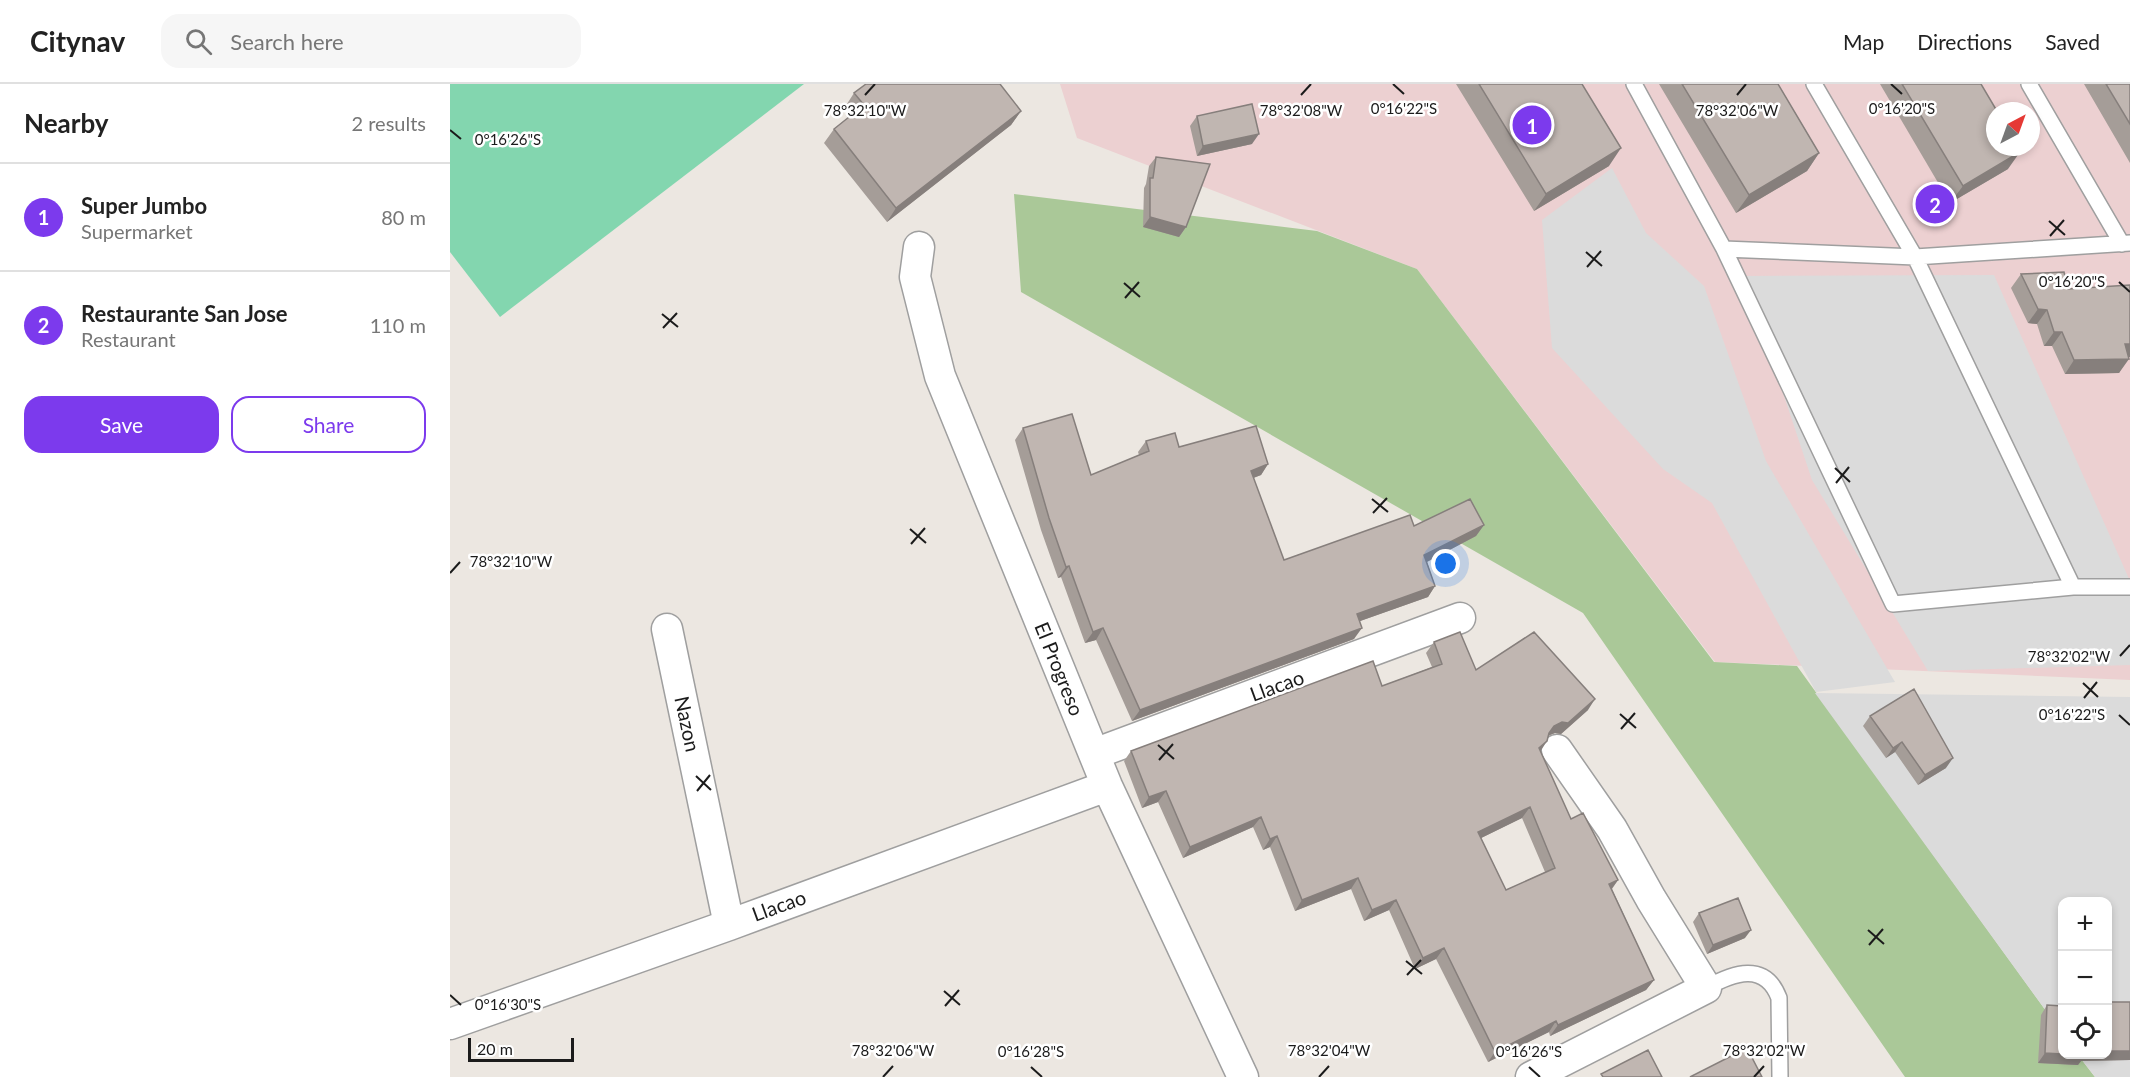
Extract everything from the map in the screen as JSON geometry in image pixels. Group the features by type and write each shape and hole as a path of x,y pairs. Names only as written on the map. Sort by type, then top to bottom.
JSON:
{"street":[{"name":"El Progreso","path":"919,247 915,277 940,376 1107,786 1243,1077"},
{"name":"Llacao","path":"1095,754 1460,618"},
{"name":"Nazon","path":"667,629 729,925"},
{"path":"1531,1077 1706,988 1651,899 1612,829 1557,750"},
{"name":"Llacao","path":"450,1024 729,925 1107,786"}],"lane":[{"path":"1634,84 1724,249 1893,604 2073,587 2130,587"},
{"path":"1814,84 1915,257 2073,587"},
{"path":"1724,249 1915,257 2126,244 2029,84"},
{"path":"1706,988 1722,979 1737,974 1751,973 1766,979 1775,987 1779,998 1779,1077"}],"shaded area":[{"path":"1060,84 2130,84 2130,680 1715,662 1417,269 1077,138"},
{"path":"1612,168 1646,233 1704,286 1766,461 1895,682 1816,692 1712,503 1663,469 1552,348 1542,220"},
{"path":"1994,275 2130,581 2130,665 1928,671 1812,480 1744,276"},
{"path":"1815,693 2130,697 2130,1077 2095,1077 2081,1059 2112,1059 2112,897 2058,897 2058,1027"}],"green space":[{"path":"450,84 804,84 500,317 450,252"},
{"path":"1014,194 1317,231 1417,269 1714,662 1797,666 2058,1027 2058,1059 2081,1059 2095,1077 1905,1077 1583,613 1021,292"}],"building":[{"path":"866,84 1000,84 1021,111 896,208 834,129 864,105 854,93"},
{"path":"1479,84 1582,84 1621,148 1546,194"},
{"path":"1682,84 1778,84 1819,153 1749,195"},
{"path":"1902,84 1981,84 1992,102 1986,102 1986,156 2013,156 1963,186"},
{"path":"2106,84 2130,84 2130,124"},
{"path":"1252,104 1259,134 1203,146 1197,116"},
{"path":"1156,157 1210,164 1186,227 1150,217 1150,178 1153,178"},
{"path":"2064,272 2068,289 2130,285 2130,344 2125,344 2129,359 2074,360 2062,332 2054,332 2047,310 2038,309 2021,274"},
{"path":"1072,414 1091,475 1149,451 1146,441 1175,433 1179,447 1256,426 1268,464 1251,471 1284,560 1410,515 1414,526 1470,499 1484,525 1424,555 1435,586 1357,614 1362,628 1140,710 1103,628 1093,632 1069,566 1066,567 1023,428"},
{"path":"1460,632 1476,670 1534,632 1595,699 1568,723 1562,722 1554,726 1547,741 1539,748 1571,819 1583,813 1618,880 1609,884 1654,980 1558,1025 1556,1021 1495,1052 1444,948 1423,958 1396,900 1372,910 1358,878 1302,900 1277,836 1270,839 1261,817 1190,847 1166,791 1149,797 1131,751 1373,661 1382,686 1442,664 1434,642","holes":["1530,807 1555,868 1506,890 1478,832"]},
{"path":"1914,689 1953,758 1925,775 1902,742 1893,748 1870,716"},
{"path":"1738,898 1751,930 1713,945 1699,913"},
{"path":"2112,1002 2130,1002 2130,1051 2112,1051"},
{"path":"2047,1005 2058,1006 2058,1054 2045,1053"},
{"path":"1747,1048 1762,1077 1690,1077"},
{"path":"1648,1050 1662,1077 1603,1077 1601,1074"}],"place":[{"name":"Super Jumbo","path":"1532,125"},
{"name":"Restaurante San Jose","path":"1935,204"}]}
